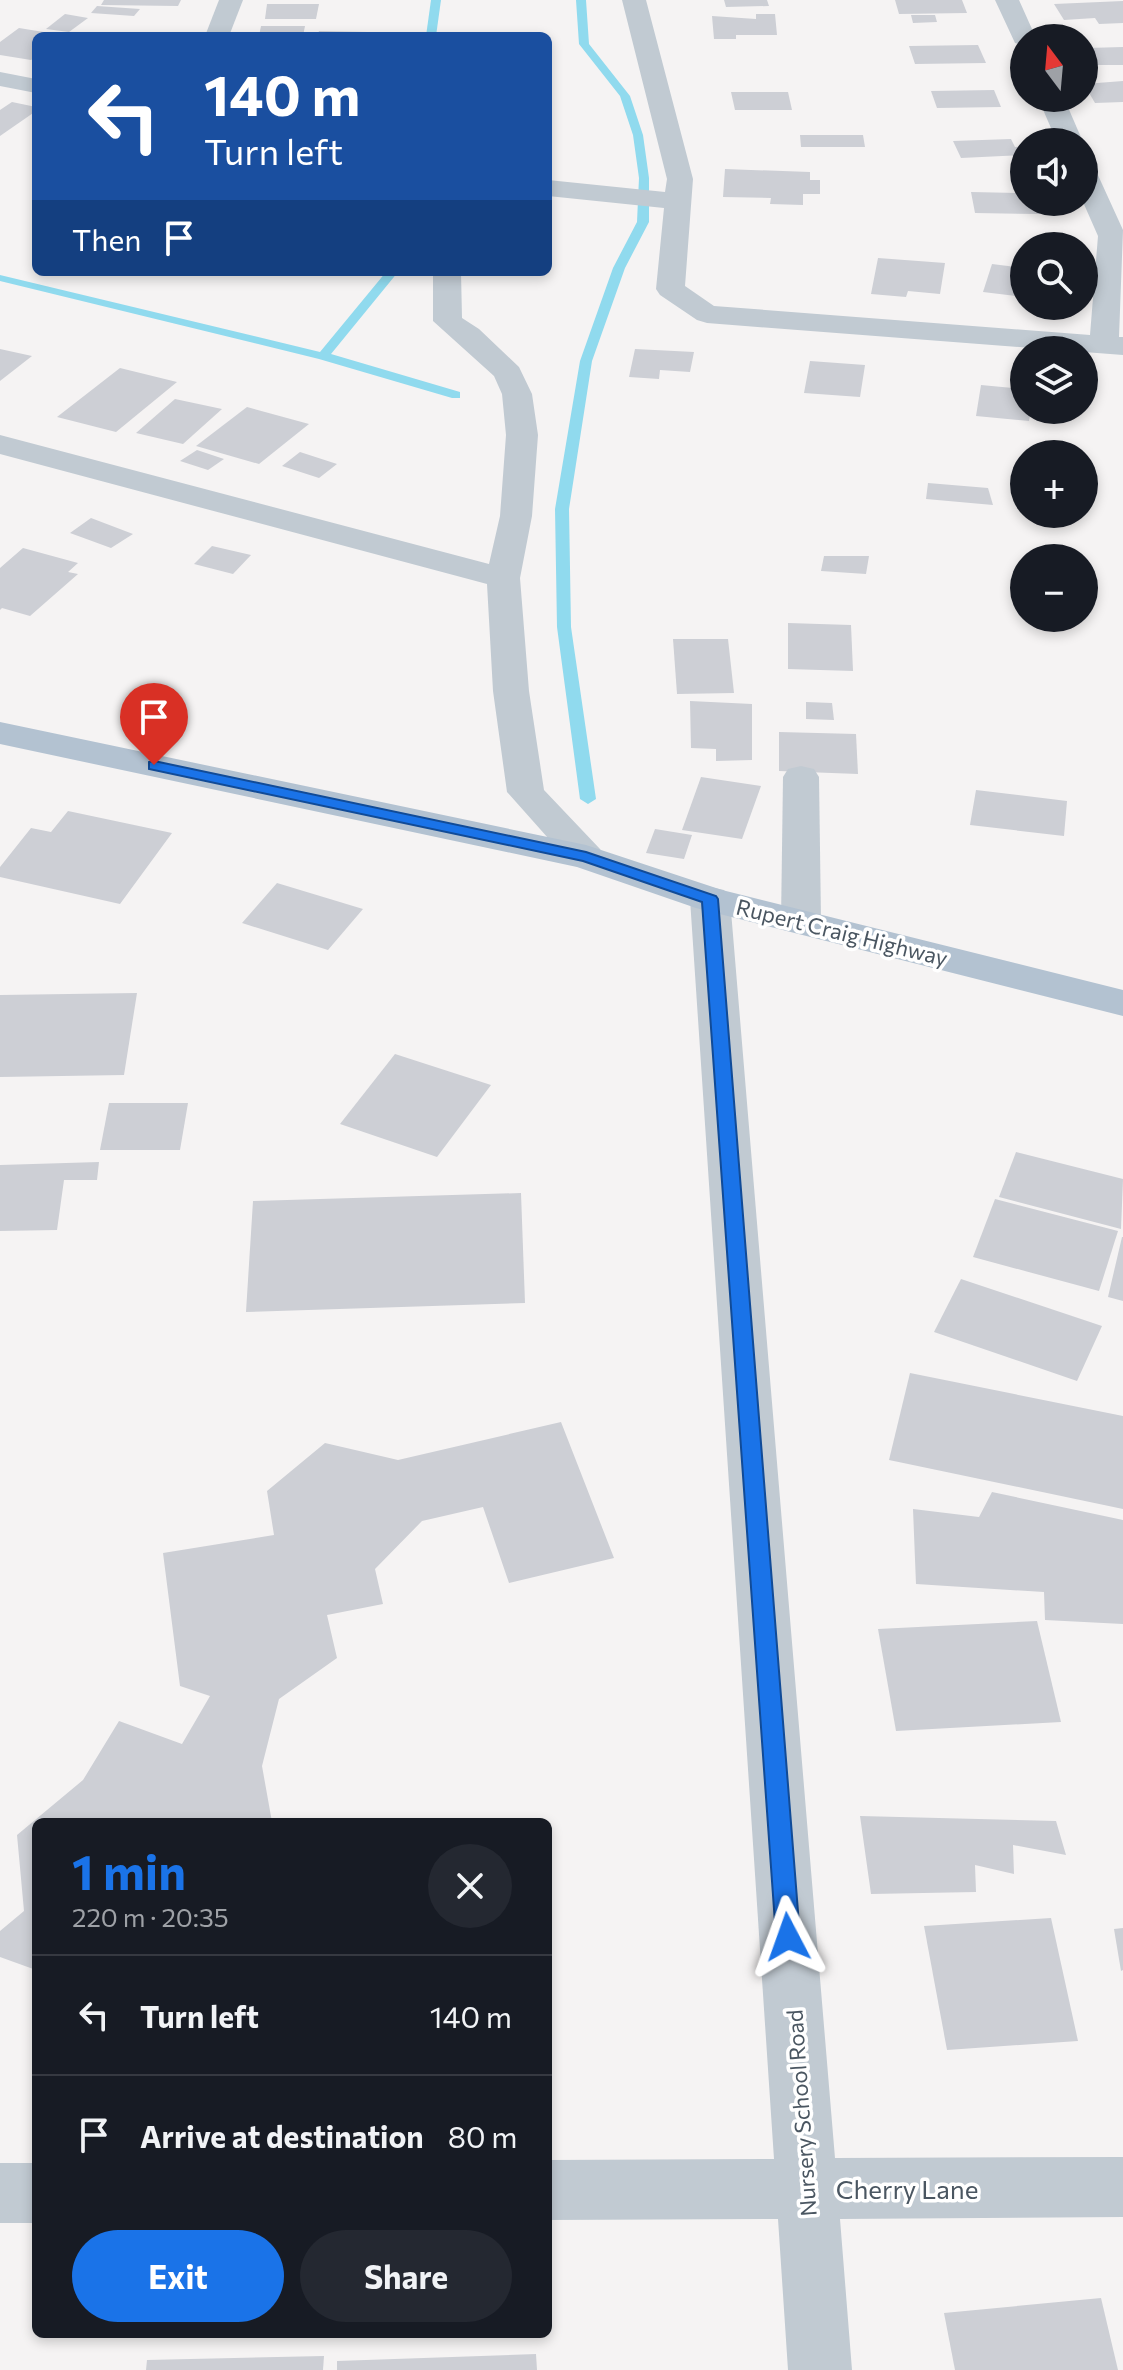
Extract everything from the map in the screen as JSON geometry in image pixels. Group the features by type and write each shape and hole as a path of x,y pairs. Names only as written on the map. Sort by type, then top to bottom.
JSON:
{"main road":[{"name":"Rupert Craig Highway","path":"0,733 586,857 710,899 1123,1003"}],"street":[{"path":"219,32 231,0"},
{"path":"634,0 680,179 670,289 707,314 1114,345 1112,236 1098,204"},
{"path":"1007,0 1018,24"},
{"path":"0,79 32,85"},
{"path":"552,188 677,201"},
{"path":"447,276 448,321 469,335 508,373 517,394 522,435 516,516 503,578 511,691 526,792 586,857"},
{"path":"0,444 503,578"},
{"path":"801,777 801,921"},
{"name":"Nursery School Road","path":"710,899 820,2370"},
{"name":"Cherry Lane","path":"552,2190 1123,2187"},
{"path":"0,2193 32,2193"}],"building":[{"path":"104,0 181,0 178,6 101,5"},
{"path":"724,0 767,0 769,6 726,7"},
{"path":"895,0 962,0 967,13 899,14"},
{"path":"1123,1 1123,23 1099,24 1095,18 1064,20 1054,4"},
{"path":"267,4 319,4 316,19 265,19"},
{"path":"97,6 140,9 134,16 91,13"},
{"path":"65,14 88,18 69,32 46,29"},
{"path":"756,14 775,14 777,35 736,35 736,39 714,39 712,16 756,19"},
{"path":"911,15 935,15 937,22 913,23"},
{"path":"261,26 305,26 304,32 260,32"},
{"path":"19,28 44,32 32,32 31,60 0,55 0,42"},
{"path":"978,45 986,63 915,64 909,46"},
{"path":"1123,47 1123,65 1098,65 1098,48"},
{"path":"1123,81 1123,102 1098,103 1098,83"},
{"path":"994,90 1001,107 937,108 931,91"},
{"path":"731,92 788,92 792,110 735,110"},
{"path":"12,102 32,106 32,114 0,136 0,110"},
{"path":"800,135 863,135 865,147 801,147"},
{"path":"1010,139 1010,156 961,158 953,141"},
{"path":"725,169 810,172 810,180 820,180 820,194 803,194 803,205 770,204 771,198 723,197"},
{"path":"971,192 1010,193 1010,214 975,213"},
{"path":"878,258 945,263 940,294 908,291 906,297 871,294"},
{"path":"992,264 1010,266 1010,295 983,292"},
{"path":"0,349 32,356 0,381"},
{"path":"635,349 694,352 690,372 660,370 659,379 629,377"},
{"path":"810,361 865,365 860,397 804,393"},
{"path":"120,368 177,382 116,432 57,417"},
{"path":"981,385 1010,388 1010,419 976,416"},
{"path":"175,399 222,409 183,444 136,433"},
{"path":"247,407 309,424 259,464 196,446"},
{"path":"197,450 224,459 208,470 180,461"},
{"path":"300,452 337,464 319,478 282,466"},
{"path":"928,483 988,488 993,505 926,499"},
{"path":"91,518 133,534 111,548 70,533"},
{"path":"212,546 251,555 233,574 194,564"},
{"path":"23,548 78,563 68,572 78,574 30,616 0,610 0,568"},
{"path":"824,556 869,556 866,574 821,571"},
{"path":"788,623 851,625 853,671 788,669"},
{"path":"673,639 728,639 734,693 677,694"},
{"path":"690,701 752,704 752,760 716,761 716,749 691,748"},
{"path":"806,702 832,703 834,720 806,719"},
{"path":"779,732 856,734 858,774 779,771"},
{"path":"701,777 761,786 742,839 682,830"},
{"path":"976,790 1067,801 1064,836 970,825"},
{"path":"68,811 172,833 120,904 0,877 0,867 31,828 51,832"},
{"path":"655,829 692,835 684,859 646,853"},
{"path":"277,883 363,909 328,950 242,923"},
{"path":"137,993 124,1075 0,1077 0,995"},
{"path":"395,1054 491,1085 437,1157 340,1124"},
{"path":"109,1103 188,1103 180,1150 100,1150"},
{"path":"1016,1152 1123,1179 1121,1229 999,1197"},
{"path":"99,1162 97,1180 64,1180 57,1230 0,1231 0,1165"},
{"path":"521,1193 525,1303 246,1312 253,1201"},
{"path":"995,1199 1118,1231 1099,1291 973,1257"},
{"path":"1123,1237 1123,1301 1108,1297"},
{"path":"961,1279 1102,1326 1077,1381 934,1332"},
{"path":"910,1373 1123,1416 1123,1509 889,1460"},
{"path":"561,1422 614,1558 509,1583 483,1507 422,1521 375,1569 383,1604 327,1615 337,1658 279,1699 262,1766 271,1818 37,1818 83,1780 119,1721 182,1744 210,1696 180,1686 163,1553 274,1535 267,1491 325,1443 398,1460"},
{"path":"992,1492 1123,1520 1123,1624 1045,1620 1044,1592 916,1584 913,1509 979,1517"},
{"path":"1037,1621 1061,1722 896,1731 878,1629"},
{"path":"860,1816 1056,1821 1066,1855 1013,1845 1014,1874 975,1865 976,1892 871,1894"},
{"path":"32,1822 32,1969 0,1957 0,1931 24,1911 17,1835"},
{"path":"1051,1918 1078,2041 947,2050 924,1926"},
{"path":"1123,1928 1123,1970 1121,1971 1114,1929"},
{"path":"1101,2298 1118,2370 955,2370 944,2313"},
{"path":"536,2354 537,2370 337,2370 337,2361"},
{"path":"324,2356 323,2370 146,2370 147,2360"}],"waterway":[{"path":"432,32 436,0"},
{"path":"581,0 584,44 625,96 638,135 644,178 643,222 619,268 586,361 562,509 564,627 588,799"},
{"path":"323,356 389,276"},
{"path":"0,278 323,356"},
{"path":"323,356 456,395"}],"route":[{"path":"154,765 586,857 710,899 788,1937"}]}
